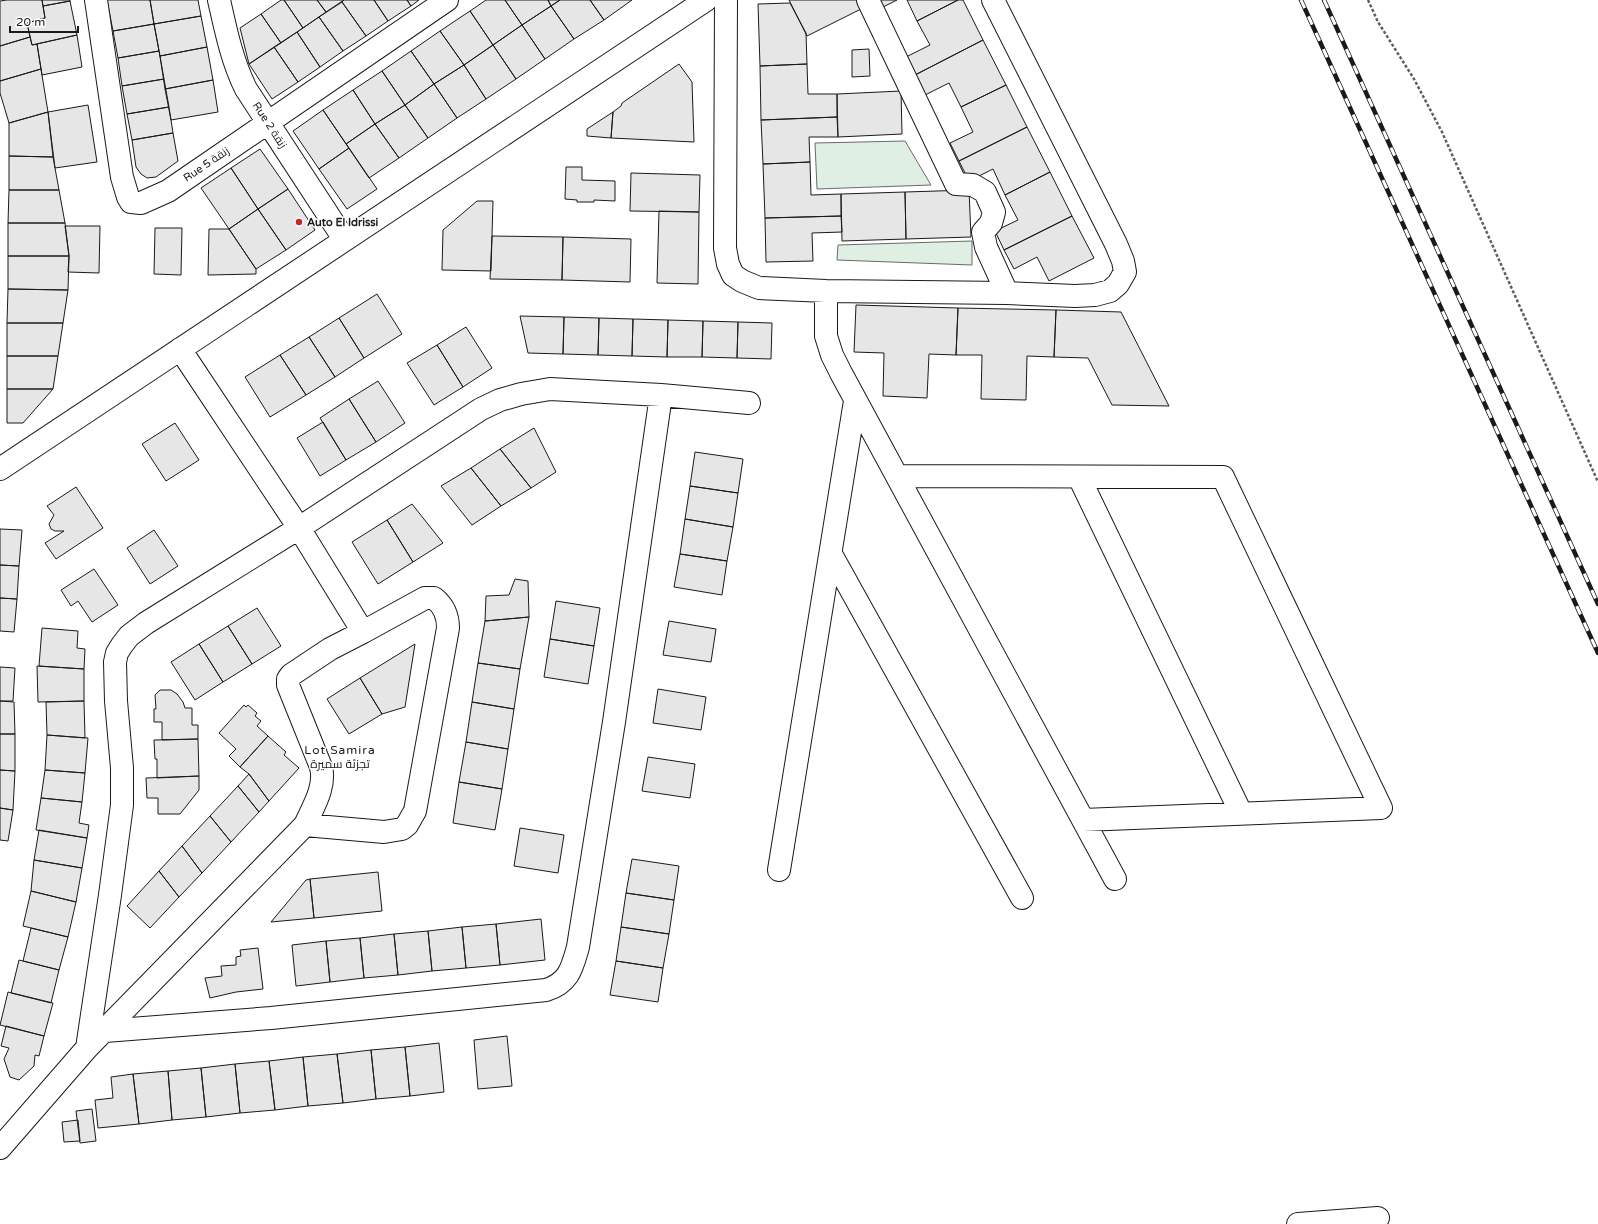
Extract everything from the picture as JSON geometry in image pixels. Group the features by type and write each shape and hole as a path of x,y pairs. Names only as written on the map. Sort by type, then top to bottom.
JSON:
{"street":[{"name":"Rue 5 زنقة","path":"96,0 122,177 131,202 141,203 168,191 447,0"},
{"name":"Rue 2 زنقة","path":"219,0 237,70 246,89 344,239"},
{"path":"0,469 344,239 706,0"},
{"path":"726,0 725,248 728,264 734,275 742,281 759,288 826,291 1007,293 1075,296 1110,291 1118,284 1125,272 1124,261 993,0"},
{"path":"868,0 956,184 972,185 985,192 994,212 991,223 983,232 986,247 1007,293"},
{"path":"826,291 826,336 832,355 1115,879"},
{"path":"180,349 299,528 363,632"},
{"path":"87,1048 122,804 122,768 115,676 117,653 130,636 146,623 299,528 481,409 500,400 521,394 550,389 661,395 749,403"},
{"path":"105,1030 271,1018 530,992 556,987 563,982 574,961 580,939 614,722 661,395"},
{"path":"779,870 855,400"},
{"path":"897,476 1223,477 1382,808 1083,820"},
{"path":"1079,477 1241,813"},
{"path":"831,554 1022,898"},
{"path":"0,1148 87,1048 305,825 322,786 322,773 292,699 288,679 295,671 330,649 425,598 434,598 442,604 446,612 448,628 416,811 407,825 402,829 384,832 305,825"},
{"path":"1298,1224 1378,1218"}],"path":[{"path":"1368,0 1378,22 1414,79 1442,132 1598,482"}],"green space":[{"path":"905,141 931,185 817,189 815,143"},
{"path":"972,241 972,265 837,260 838,245"}],"building":[{"path":"42,0 45,18 27,23 30,37 0,46 0,1"},
{"path":"42,0 70,0 70,1 43,6"},
{"path":"107,0 150,0 154,24 113,31"},
{"path":"150,0 198,0 201,16 154,24"},
{"path":"281,0 284,0 303,28 281,43 261,14"},
{"path":"284,0 317,0 326,12 303,28"},
{"path":"317,0 344,0 326,12"},
{"path":"344,0 374,0 388,21 366,36 342,2"},
{"path":"374,0 407,0 411,6 388,21"},
{"path":"407,0 419,0 411,6"},
{"path":"486,0 505,0 522,25 493,45 470,11"},
{"path":"505,0 548,0 551,6 522,25"},
{"path":"548,0 560,0 551,6"},
{"path":"560,0 590,0 604,20 574,39 551,6"},
{"path":"590,0 632,0 604,20"},
{"path":"789,0 859,0 863,8 807,36"},
{"path":"877,0 897,0 881,8"},
{"path":"907,0 958,0 917,21"},
{"path":"958,0 963,0 983,40 915,75 906,57 930,45 917,21"},
{"path":"70,1 77,35 32,45 27,23 45,18 43,6"},
{"path":"342,2 366,36 343,51 319,17"},
{"path":"790,3 806,33 807,64 760,66 758,4"},
{"path":"551,6 574,39 545,59 522,25"},
{"path":"470,11 493,45 464,65 440,31"},
{"path":"261,14 281,43 249,64 240,28"},
{"path":"201,16 207,47 160,56 154,24"},
{"path":"319,17 343,51 320,67 297,32"},
{"path":"154,24 159,51 118,58 113,31"},
{"path":"522,25 545,59 516,79 493,45"},
{"path":"440,31 464,65 434,84 411,51"},
{"path":"297,32 320,67 298,82 274,47"},
{"path":"77,35 82,67 42,75 37,44"},
{"path":"30,37 32,45 37,44 41,69 0,81 0,46"},
{"path":"983,40 1006,85 961,107 949,83 925,95 915,75"},
{"path":"493,45 516,79 486,99 464,65"},
{"path":"207,47 213,80 165,89 160,56"},
{"path":"274,47 298,82 272,99 249,64"},
{"path":"869,49 870,76 852,77 852,50"},
{"path":"159,51 164,79 122,86 118,58"},
{"path":"411,51 434,84 405,105 382,71"},
{"path":"679,64 692,82 694,142 611,138 613,112 621,106 622,103"},
{"path":"807,64 808,94 837,94 837,117 761,120 760,66"},
{"path":"464,65 486,99 457,118 434,84"},
{"path":"41,69 48,112 9,123 0,93 0,81"},
{"path":"382,71 405,105 375,124 353,90"},
{"path":"164,79 169,107 127,114 122,86"},
{"path":"213,80 218,112 171,120 165,89"},
{"path":"434,84 457,118 428,138 405,105"},
{"path":"1006,85 1027,127 959,161 950,143 973,132 961,107"},
{"path":"353,90 375,124 346,144 323,110"},
{"path":"901,91 902,134 838,137 837,94"},
{"path":"88,105 97,162 55,168 48,112"},
{"path":"405,105 428,138 399,158 375,124"},
{"path":"169,107 173,133 132,140 127,114"},
{"path":"323,110 349,148 319,169 293,131"},
{"path":"48,112 53,157 9,156 9,123"},
{"path":"613,112 611,138 587,136 587,129"},
{"path":"837,117 838,137 809,137 810,162 763,164 761,120"},
{"path":"375,124 399,158 369,178 346,144"},
{"path":"1027,127 1050,172 1005,195 993,169 969,181 959,161"},
{"path":"173,133 178,161 156,177 147,178 141,174 136,167 132,140"},
{"path":"349,148 377,189 347,209 319,169"},
{"path":"260,149 288,189 258,209 231,168"},
{"path":"9,156 53,157 59,190 9,190"},
{"path":"810,162 811,195 841,194 841,216 765,218 763,164"},
{"path":"566,167 582,167 582,180 615,181 615,201 594,200 594,202 577,202 577,200 565,199"},
{"path":"231,168 258,209 229,229 201,188"},
{"path":"1050,172 1072,216 1004,250 995,231 1018,220 1005,195"},
{"path":"631,173 700,175 699,212 630,211"},
{"path":"288,189 315,230 286,250 258,209"},
{"path":"9,190 59,190 65,223 8,223"},
{"path":"969,190 971,237 906,239 905,192"},
{"path":"905,192 906,239 842,241 841,194"},
{"path":"477,201 493,201 491,271 442,270 443,230"},
{"path":"258,209 286,250 256,269 229,229"},
{"path":"659,211 699,212 698,284 657,283"},
{"path":"841,216 842,232 812,233 813,261 766,262 765,218"},
{"path":"1072,216 1094,258 1049,281 1037,257 1014,269 1004,250"},
{"path":"8,223 65,223 69,256 8,256"},
{"path":"65,226 100,226 99,273 68,272 69,256"},
{"path":"155,228 182,228 181,275 154,274"},
{"path":"209,229 229,229 256,269 256,274 208,275"},
{"path":"492,236 563,237 562,280 490,279"},
{"path":"563,237 631,239 630,282 562,280"},
{"path":"8,256 69,256 68,290 8,289"},
{"path":"8,289 68,290 63,323 7,323"},
{"path":"377,294 402,334 364,358 339,318"},
{"path":"856,305 958,308 956,355 929,354 927,398 883,396 884,353 854,352"},
{"path":"958,308 1056,310 1054,357 1027,356 1026,400 981,399 982,355 956,355"},
{"path":"1056,310 1121,312 1169,406 1112,405 1088,358 1054,357"},
{"path":"520,316 564,317 563,354 528,353"},
{"path":"564,317 599,318 598,355 563,354"},
{"path":"339,318 364,358 335,377 309,337"},
{"path":"599,318 633,319 632,356 598,355"},
{"path":"633,319 668,320 667,357 632,356"},
{"path":"668,320 703,321 702,357 667,357"},
{"path":"703,321 738,322 737,358 702,357"},
{"path":"738,322 772,323 771,359 737,358"},
{"path":"7,323 63,323 58,356 7,356"},
{"path":"466,327 492,368 463,387 437,345"},
{"path":"309,337 335,377 306,395 280,355"},
{"path":"437,345 463,387 434,405 407,363"},
{"path":"280,355 306,395 270,417 245,377"},
{"path":"7,356 58,356 53,389 7,389"},
{"path":"378,381 405,423 376,442 349,399"},
{"path":"7,389 53,389 23,423 7,423"},
{"path":"349,399 376,442 346,460 320,418"},
{"path":"323,422 346,460 320,476 297,438"},
{"path":"175,423 199,460 166,481 142,444"},
{"path":"534,428 556,472 531,488 500,449"},
{"path":"500,449 531,488 501,506 471,468"},
{"path":"695,452 743,459 738,493 690,486"},
{"path":"471,468 501,506 472,525 441,486"},
{"path":"690,486 738,493 733,527 685,519"},
{"path":"76,487 103,528 56,559 45,543 64,531 55,531 51,529 49,524 54,515 47,506"},
{"path":"412,504 443,543 413,562 387,520"},
{"path":"685,519 733,527 727,561 680,554"},
{"path":"387,520 413,562 378,584 352,542"},
{"path":"0,529 22,530 19,566 0,565"},
{"path":"154,530 178,566 150,584 127,548"},
{"path":"680,554 727,561 722,595 674,587"},
{"path":"0,565 19,566 17,599 0,598"},
{"path":"94,569 118,605 92,622 78,601 71,606 61,590"},
{"path":"515,579 528,581 529,617 485,621 486,596 509,595"},
{"path":"0,598 17,599 14,632 0,631"},
{"path":"556,601 600,608 594,646 550,639"},
{"path":"257,608 281,646 252,664 228,626"},
{"path":"529,617 520,669 478,663 485,621"},
{"path":"669,621 716,629 711,662 663,655"},
{"path":"228,626 252,664 223,682 199,644"},
{"path":"42,628 78,631 77,648 85,649 84,669 39,666"},
{"path":"550,639 594,646 588,684 544,677"},
{"path":"199,644 223,682 195,700 171,662"},
{"path":"415,644 405,707 382,714 360,678"},
{"path":"478,663 520,669 514,709 472,702"},
{"path":"37,666 84,669 84,701 38,702"},
{"path":"0,667 15,668 13,701 0,701"},
{"path":"360,678 382,714 349,734 327,699"},
{"path":"658,689 706,697 701,730 653,723"},
{"path":"160,690 171,690 177,694 183,702 185,708 192,708 192,725 198,725 198,739 162,740 162,722 154,722 154,709 156,709 155,695"},
{"path":"0,701 14,702 15,734 0,734"},
{"path":"84,701 85,738 47,735 46,702"},
{"path":"472,702 514,709 508,749 466,742"},
{"path":"244,705 246,707 248,705 257,713 255,716 261,721 257,726 268,736 240,767 229,756 236,749 219,733"},
{"path":"0,734 15,734 15,771 0,770"},
{"path":"47,735 88,738 85,773 45,770"},
{"path":"268,736 286,752 284,755 299,768 269,801 249,774 240,767"},
{"path":"198,739 199,776 157,778 157,759 155,759 154,740"},
{"path":"466,742 508,749 502,789 459,782"},
{"path":"648,757 695,764 690,798 642,791"},
{"path":"0,770 15,771 13,810 0,808"},
{"path":"45,770 85,773 82,802 41,798"},
{"path":"249,774 269,801 259,812 238,786"},
{"path":"199,776 199,790 180,814 158,814 158,798 147,798 146,778"},
{"path":"459,782 502,789 495,830 453,823"},
{"path":"238,786 259,812 231,842 210,816"},
{"path":"41,798 82,802 79,823 89,825 87,838 36,830"},
{"path":"0,808 13,810 8,841 0,840"},
{"path":"210,816 231,842 202,873 182,846"},
{"path":"520,828 564,835 558,873 514,866"},
{"path":"39,830 87,838 82,868 34,860"},
{"path":"182,846 202,873 179,897 159,871"},
{"path":"632,859 679,866 674,900 626,893"},
{"path":"34,860 82,868 76,902 31,891"},
{"path":"159,871 179,897 150,928 127,906"},
{"path":"378,872 382,911 314,918 310,879"},
{"path":"310,879 314,918 271,922 306,880"},
{"path":"31,891 76,902 68,937 23,926"},
{"path":"626,893 674,900 669,934 621,927"},
{"path":"541,919 545,960 500,965 496,924"},
{"path":"496,924 500,965 466,968 462,927"},
{"path":"462,927 466,968 432,971 428,931"},
{"path":"621,927 669,934 663,968 616,961"},
{"path":"31,928 68,937 59,970 23,961"},
{"path":"428,931 432,971 398,975 394,934"},
{"path":"394,934 398,975 364,978 360,938"},
{"path":"360,938 364,978 330,982 326,941"},
{"path":"326,941 330,982 296,986 292,945"},
{"path":"258,948 263,989 236,992 210,998 205,978 222,976 221,966 236,965 236,957 241,956 240,950"},
{"path":"19,960 59,970 51,1003 11,993"},
{"path":"616,961 663,968 658,1002 610,995"},
{"path":"8,992 53,1003 44,1036 0,1025"},
{"path":"6,1026 44,1036 39,1056 35,1055 34,1066 19,1080 10,1077 4,1059 9,1048 1,1046"},
{"path":"507,1036 512,1086 478,1089 474,1040"},
{"path":"439,1043 444,1092 410,1096 405,1047"},
{"path":"405,1047 410,1096 376,1099 371,1050"},
{"path":"371,1050 376,1099 343,1103 337,1054"},
{"path":"337,1054 343,1103 308,1106 303,1057"},
{"path":"303,1057 308,1106 275,1110 269,1061"},
{"path":"269,1061 275,1110 240,1113 235,1064"},
{"path":"235,1064 240,1113 206,1117 201,1068"},
{"path":"201,1068 206,1117 172,1120 168,1071"},
{"path":"168,1071 172,1120 139,1124 133,1074"},
{"path":"133,1074 139,1124 98,1128 95,1100 113,1098 111,1077"},
{"path":"92,1109 96,1141 80,1143 76,1111"},
{"path":"78,1120 80,1141 64,1142 62,1122"}],"railway":[{"path":"1301,0 1598,653"},
{"path":"1324,0 1598,604"}],"place":[{"name":"Auto El Idrissi","path":"299,222"}],"district":[{"name":"Lot Samira تجزئة سميرة","path":"340,757"}]}
